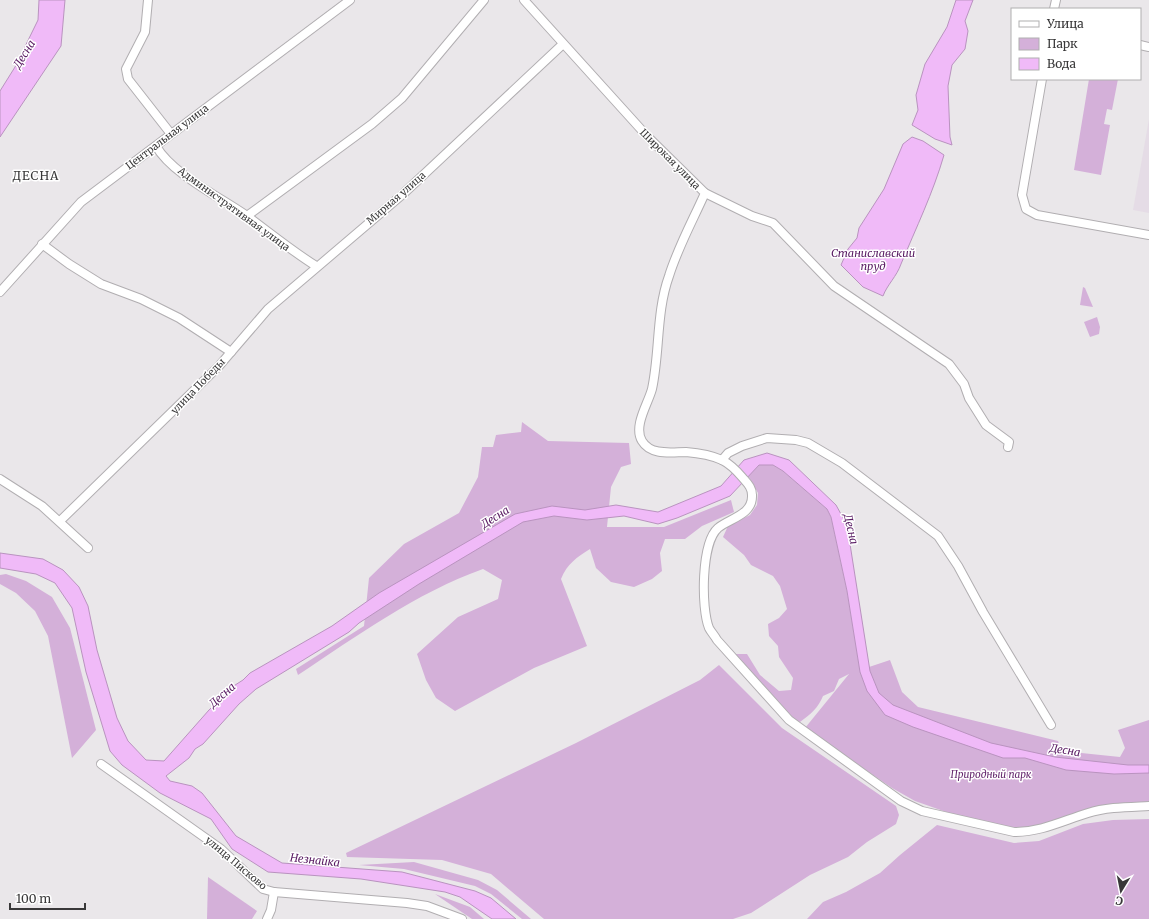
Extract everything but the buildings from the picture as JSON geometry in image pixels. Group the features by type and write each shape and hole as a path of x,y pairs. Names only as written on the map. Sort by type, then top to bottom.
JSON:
{"street":[{"path":"148,0 145,32 126,69 128,79 171,134"},
{"name":"Центральная улица","path":"0,292 81,202 350,0"},
{"path":"247,216 372,124 402,98 484,0"},
{"name":"Широкая улица","path":"524,0 647,136 705,193 668,277 662,300 654,379 649,401 640,422 639,434 643,443 664,453 687,452 722,460"},
{"name":"Мирная улица","path":"231,352 268,309 316,266 403,194 563,44"},
{"path":"1042,80 1022,195 1024,205 1031,213 1149,235"},
{"name":"Административная улица","path":"156,146 162,157 185,175 247,216 290,250 316,266"},
{"path":"705,193 752,216 773,223 834,286 949,364 964,384 969,398 986,425 1009,442 1008,447"},
{"name":"улица Победы","path":"42,244 69,264 101,284 141,299 179,318 231,352 219,366 60,521"},
{"path":"1051,725 983,612 958,566 938,536 842,463 808,443 796,440 767,438 742,446 728,453 722,460 734,468 752,488 752,503 748,510 718,528 710,539 707,549 705,574 706,616 709,627 717,640 789,720 901,801 922,811 1014,832 1026,832 1055,826 1089,813 1123,807 1149,806"},
{"path":"0,479 42,506 88,548"},
{"name":"улица Писково","path":"101,764 221,849 263,889 274,892 427,906 462,919"},
{"path":"267,919 271,910 274,892"}],"shaded area":[{"path":"1149,119 1149,213 1133,210"}],"green space":[{"path":"1089,80 1118,80 1112,110 1107,109 1104,124 1110,125 1101,175 1074,170"},
{"path":"1083,287 1085,288 1093,307 1080,305"},
{"path":"1097,317 1100,327 1099,334 1090,337 1084,322"},
{"path":"522,422 548,441 629,443 631,464 621,467 611,487 607,527 664,527 731,500 734,512 702,526 685,539 665,539 660,553 662,571 652,579 634,587 611,582 596,568 590,549 581,555 569,565 561,579 587,646 534,668 455,711 436,698 426,680 417,654 458,617 498,599 502,580 483,569 434,590 388,616 298,675 296,669 364,626 369,578 404,544 459,513 478,477 482,447 493,447 496,435 521,432"},
{"name":"Природный парк","path":"759,465 773,465 783,471 827,509 831,517 847,591 860,670 890,660 902,692 918,707 1058,741 1062,751 1120,757 1125,748 1118,730 1149,720 1149,804 1030,827 1014,828 949,813 915,801 892,788 805,728 849,674 839,679 834,691 823,696 808,716 800,722 795,720 735,654 747,654 760,675 779,691 791,690 793,678 779,657 778,646 769,636 768,624 779,618 787,609 780,586 773,576 751,565 744,555 723,537 728,526 750,515 757,505 758,493 748,476"},
{"path":"6,574 26,581 52,597 70,628 96,730 72,758 48,636 35,611 16,593 0,584 0,575"},
{"path":"719,665 782,728 896,806 899,815 896,824 867,842 848,857 810,875 751,913 733,919 544,919 491,874 442,860 347,857 346,853 576,743 700,680"},
{"path":"1149,819 1149,919 807,919 823,902 846,892 880,873 937,825 1014,843 1039,841 1083,824 1113,820"},
{"path":"414,862 478,880 497,890 531,919 522,919 491,894 475,886 404,869 359,865"},
{"path":"208,877 257,911 252,919 207,919"},
{"path":"435,894 470,907 484,919 472,919"}],"water":[{"name":"Десна","path":"39,0 65,0 61,46 0,137 0,91 15,67 38,20"},
{"path":"956,0 973,0 965,21 968,31 965,49 952,65 948,86 950,137 952,145 935,139 912,125 918,110 916,95 925,64 947,27"},
{"name":"Станиславский пруд","path":"912,137 923,141 944,155 930,197 899,268 883,296 863,287 841,265 848,249 857,238 859,228 884,189 903,144"},
{"path":"767,453 789,460 836,505 847,525 870,671 879,693 893,705 991,743 1055,757 1128,765 1149,765 1149,773 1114,774 1066,770 1025,758 1003,758 913,727 885,715 867,691 860,672 847,591 831,517 827,509 783,471 773,465 759,465 730,496 677,518 658,524 624,516 587,520 554,516 523,522 419,584 359,623 349,632 256,689 239,704 203,744 195,749 189,758 166,776 170,781 192,786 202,793 236,836 282,863 402,872 475,891 491,898 516,919 492,919 460,897 445,892 361,879 268,872 232,849 211,819 160,793 122,765 110,751 86,672 72,608 55,583 36,574 0,568 0,553 43,559 63,570 79,587 88,606 97,650 117,718 128,741 146,760 164,761 209,710 232,687 243,680 250,673 332,626 379,593 515,514 552,506 585,510 616,505 658,512 721,486 744,460"}],"district":[{"name":"ДЕСНА","path":"36,175"}],"water label":[{"name":"Незнайка","path":"315,860"}]}
